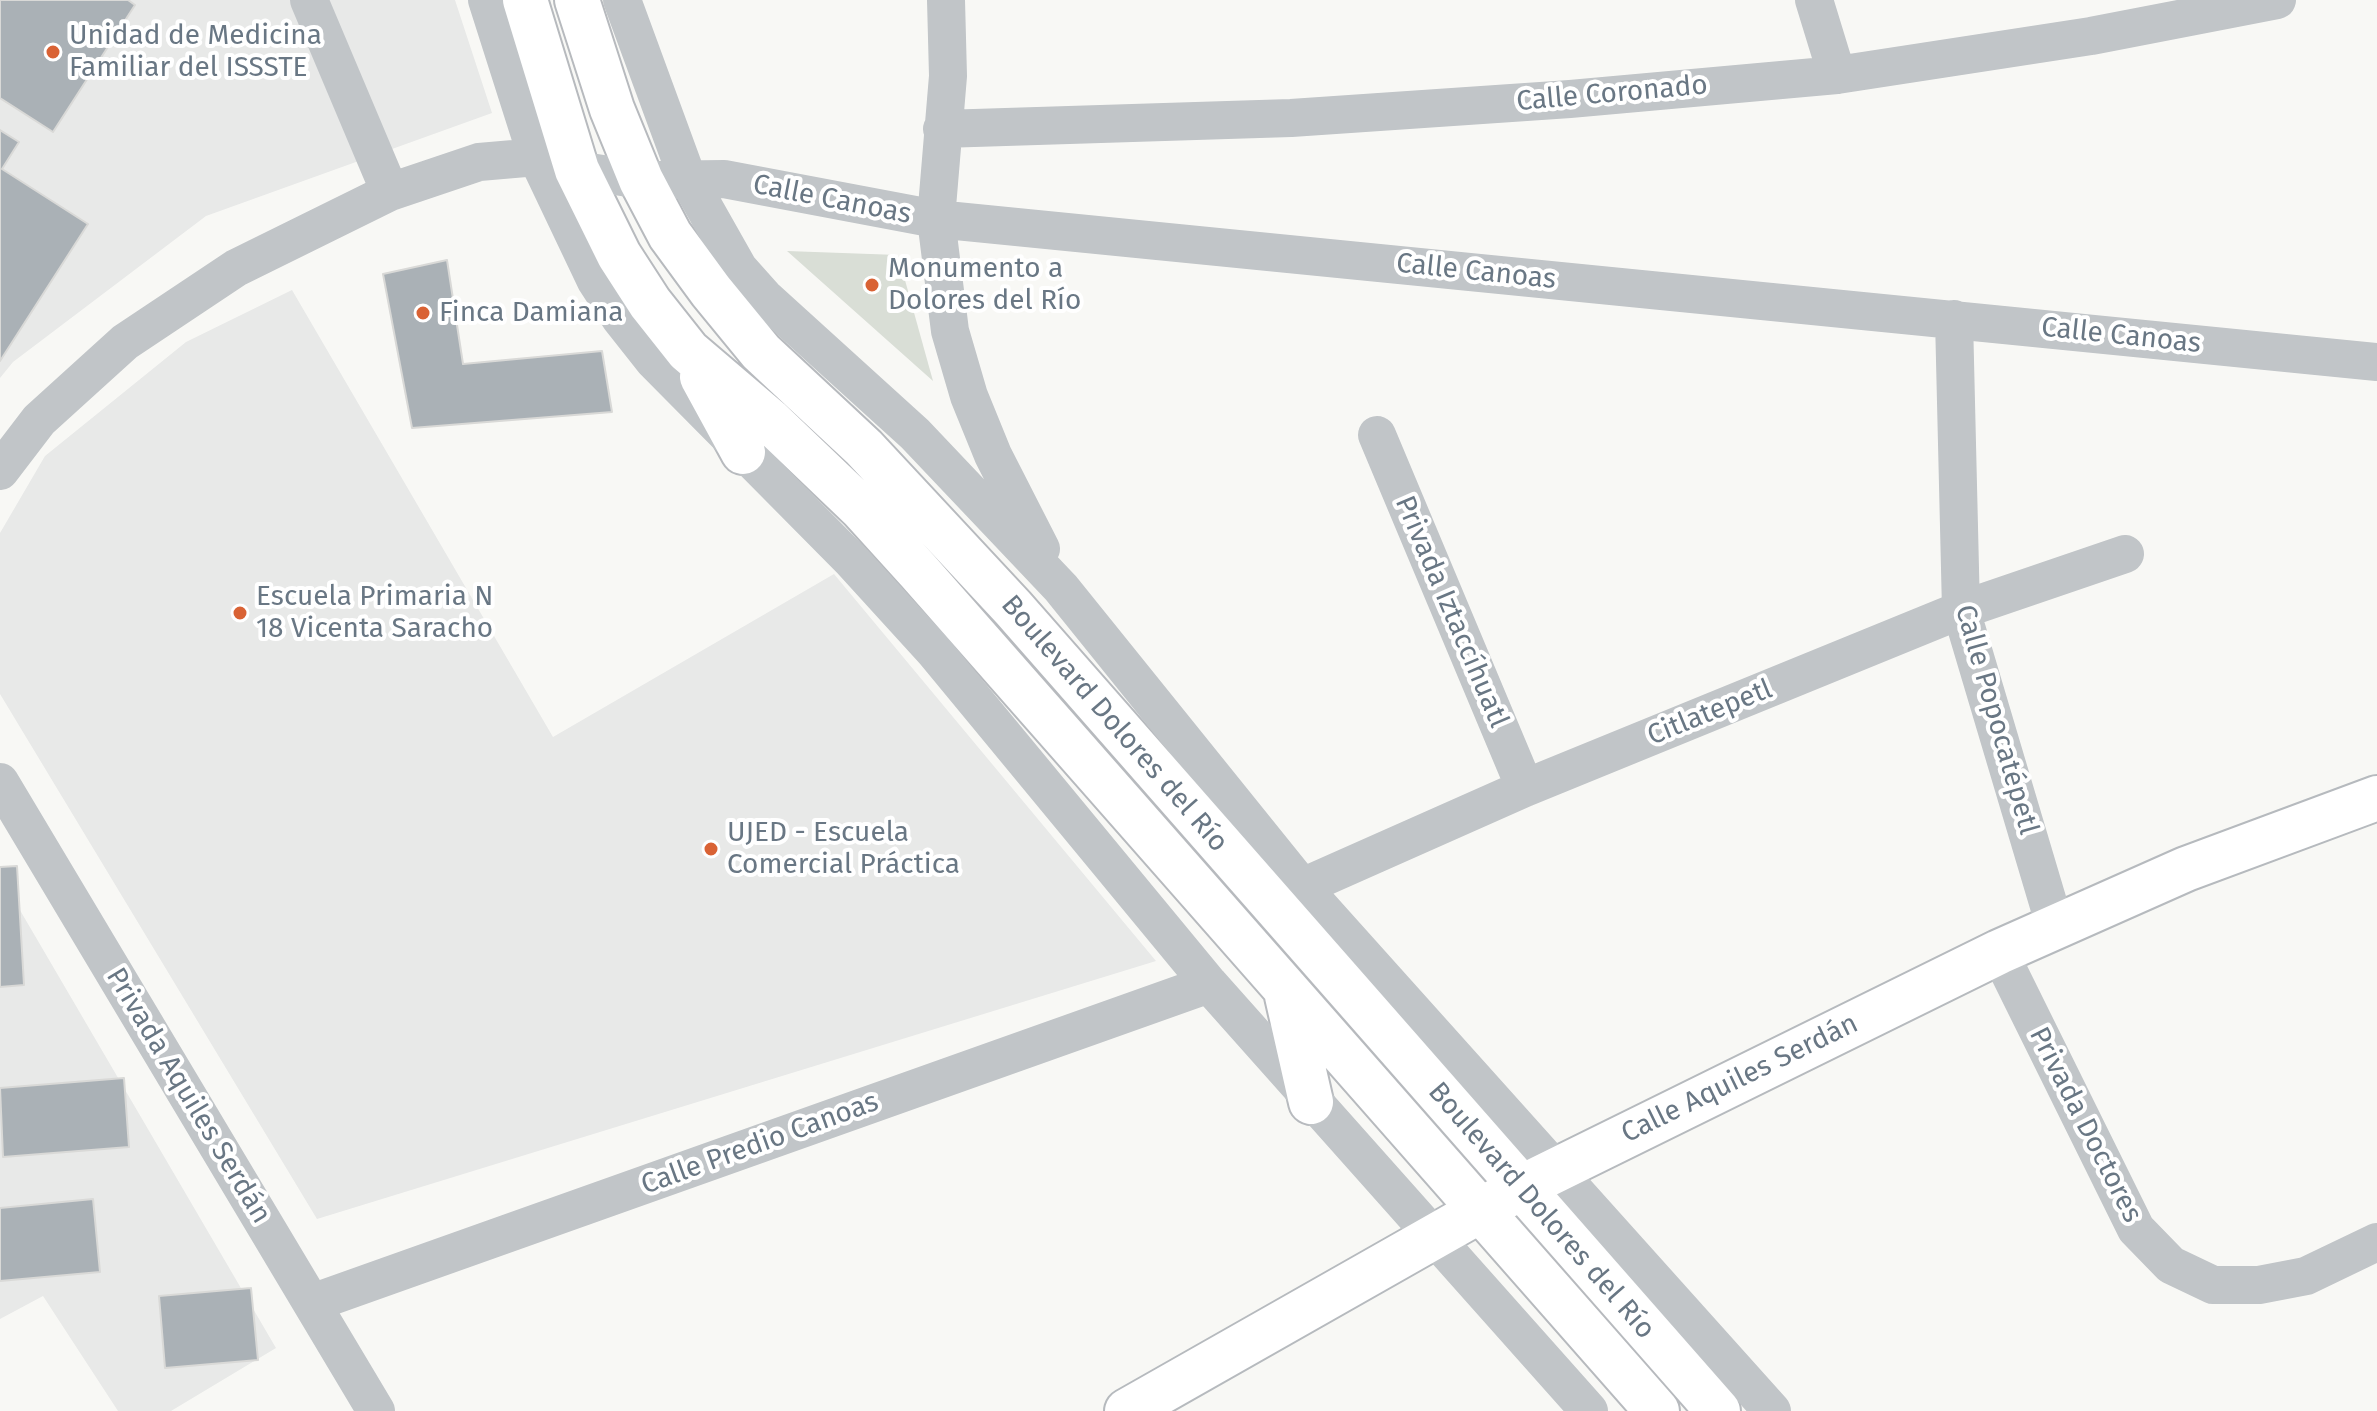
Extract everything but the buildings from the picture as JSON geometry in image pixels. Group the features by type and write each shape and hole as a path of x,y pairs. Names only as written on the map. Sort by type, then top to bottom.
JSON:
{"main road":[{"name":"Boulevard Dolores del Río","path":"525,0 577,170 619,255 650,303 688,351 769,420 861,508 1657,1411"},
{"name":"Boulevard Dolores del Río","path":"577,0 612,109 641,180 670,235 761,352 864,448 1538,1179 1718,1411"},
{"path":"688,351 743,452"},
{"name":"Calle Aquiles Serdán","path":"1127,1411 1431,1235 1538,1179 1999,952 2186,869 2377,798"},
{"path":"1286,993 1311,1102"}],"street":[{"path":"309,0 390,192"},
{"path":"487,0 537,157 596,281 620,318 654,361 934,651 1209,984 1589,1411"},
{"path":"622,0 687,177 715,232 747,278 915,434 1061,588 1538,1179 1772,1411"},
{"path":"946,0 948,76 936,219 950,331 969,396 993,455 1061,588"},
{"path":"1814,0 1837,75"},
{"name":"Calle Coronado","path":"942,129 1291,118 1570,99 1837,75 2091,36 2277,0"},
{"path":"0,471 39,420 125,342 236,268 390,192 479,162 537,157"},
{"name":"Calle Canoas","path":"537,157 577,170 641,180 687,177 724,179 936,219 2377,362"},
{"name":"Calle Popocatépetl","path":"1954,319 1961,610 2055,926"},
{"name":"Privada Iztaccíhuatl","path":"1377,435 1525,788"},
{"name":"Citlatepetl","path":"1302,887 1525,788 1961,610 2125,554"},
{"name":"Privada Aquiles Serdán","path":"0,782 376,1411"},
{"name":"Privada Doctores","path":"1999,952 2136,1229 2171,1265 2213,1285 2259,1285 2306,1276 2377,1242"},
{"name":"Calle Predio Canoas","path":"312,1303 1209,984"}],"shaded area":[{"path":"0,0 455,0 492,113 206,216 13,362 0,378"},
{"path":"787,251 898,255 933,381"},
{"path":"292,290 553,737 834,574 1156,961 317,1219 0,694 0,533 45,456 186,342"},
{"path":"0,876 276,1348 171,1411 118,1411 43,1296 0,1319"}],"place":[{"name":"Unidad de Medicina Familiar del ISSSTE","path":"53,52"},
{"name":"Monumento a Dolores del Río","path":"872,285"},
{"name":"Finca Damiana","path":"423,313"},
{"name":"Escuela Primaria N 18 Vicenta Saracho","path":"240,613"},
{"name":"UJED - Escuela Comercial Práctica","path":"711,849"}]}
